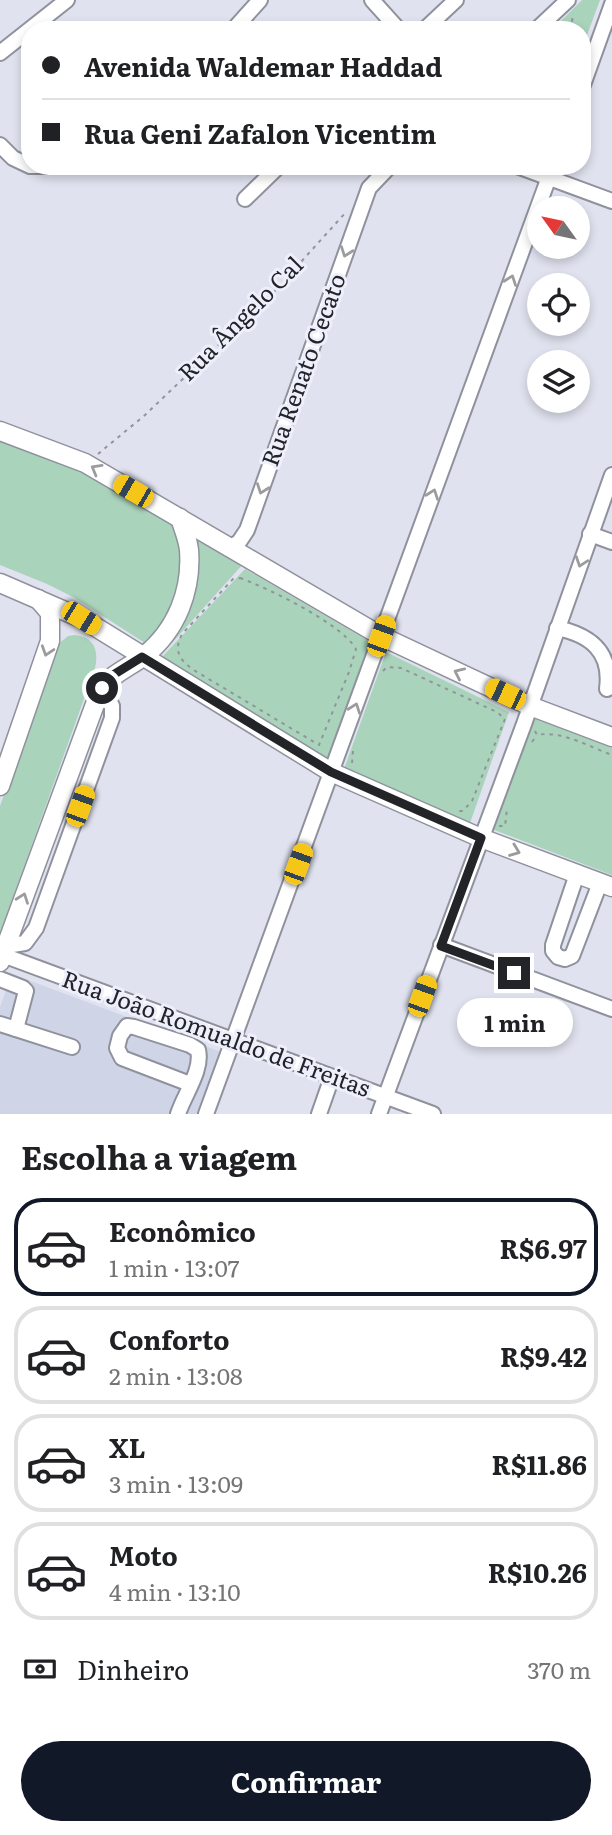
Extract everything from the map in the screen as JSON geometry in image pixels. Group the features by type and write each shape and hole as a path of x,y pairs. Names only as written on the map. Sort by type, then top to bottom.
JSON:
{"main road":[{"path":"0,430 85,463 381,636 530,706 612,737"},
{"path":"2,954 102,688 113,675 142,657 159,642 182,606 188,577 189,547 180,518"},
{"path":"0,583 81,618 331,772 481,838 606,885"},
{"path":"0,786 50,641 50,613 41,600 28,594"}],"street":[{"path":"40,21 67,0"},
{"path":"241,21 260,0"},
{"path":"372,0 391,21"},
{"path":"434,21 456,0"},
{"path":"591,63 612,4"},
{"path":"549,21 570,7"},
{"path":"0,53 21,36"},
{"path":"0,145 13,158 21,162"},
{"path":"244,199 269,175"},
{"name":"Rua Renato Cecato","path":"231,547 240,542 247,530 369,188 381,175"},
{"path":"206,1114 550,175"},
{"path":"557,175 612,201"},
{"path":"379,1114 524,724 612,475"},
{"path":"590,534 612,542"},
{"path":"558,628 577,632 596,645 608,669 607,689"},
{"path":"577,874 553,945 553,951 558,957 565,959 572,956 606,885"},
{"path":"441,946 612,1009"},
{"name":"Rua João Romualdo de Freitas","path":"2,954 433,1114"},
{"path":"0,979 26,991 16,1029"},
{"path":"0,1024 72,1047"},
{"path":"178,1114 190,1084 200,1059 198,1050 190,1045 127,1026 120,1036 117,1048 122,1058 190,1084"},
{"path":"319,1114 332,1077"}],"path":[{"name":"Rua Ângelo Cal","path":"85,463 145,415 272,294 352,206"},
{"path":"240,578 262,586 298,606 346,636 356,649 319,745 184,663 177,653 176,644 181,634 233,579 240,578"},
{"path":"381,674 387,667 401,668 531,727 537,734 561,736 612,755"},
{"path":"457,811 463,811 472,801 503,727 505,719 501,715"},
{"path":"354,748 352,763 355,765"}],"shaded area":[{"path":"12,974 221,1052 197,1114 0,1114 0,1007"}],"green space":[{"path":"582,0 600,0 591,24 591,21 561,21"},
{"path":"0,437 88,469 244,563 162,654 75,598 0,565"},
{"path":"245,569 372,643 331,764 161,658"},
{"path":"68,636 87,638 94,646 95,668 0,934 0,806 57,645"},
{"path":"386,652 509,712 470,823 387,791 344,769"},
{"path":"533,718 612,748 612,875 489,828"}],"route":[{"path":"102,688 113,675 142,657 331,772 481,838 441,946 514,973"}]}
